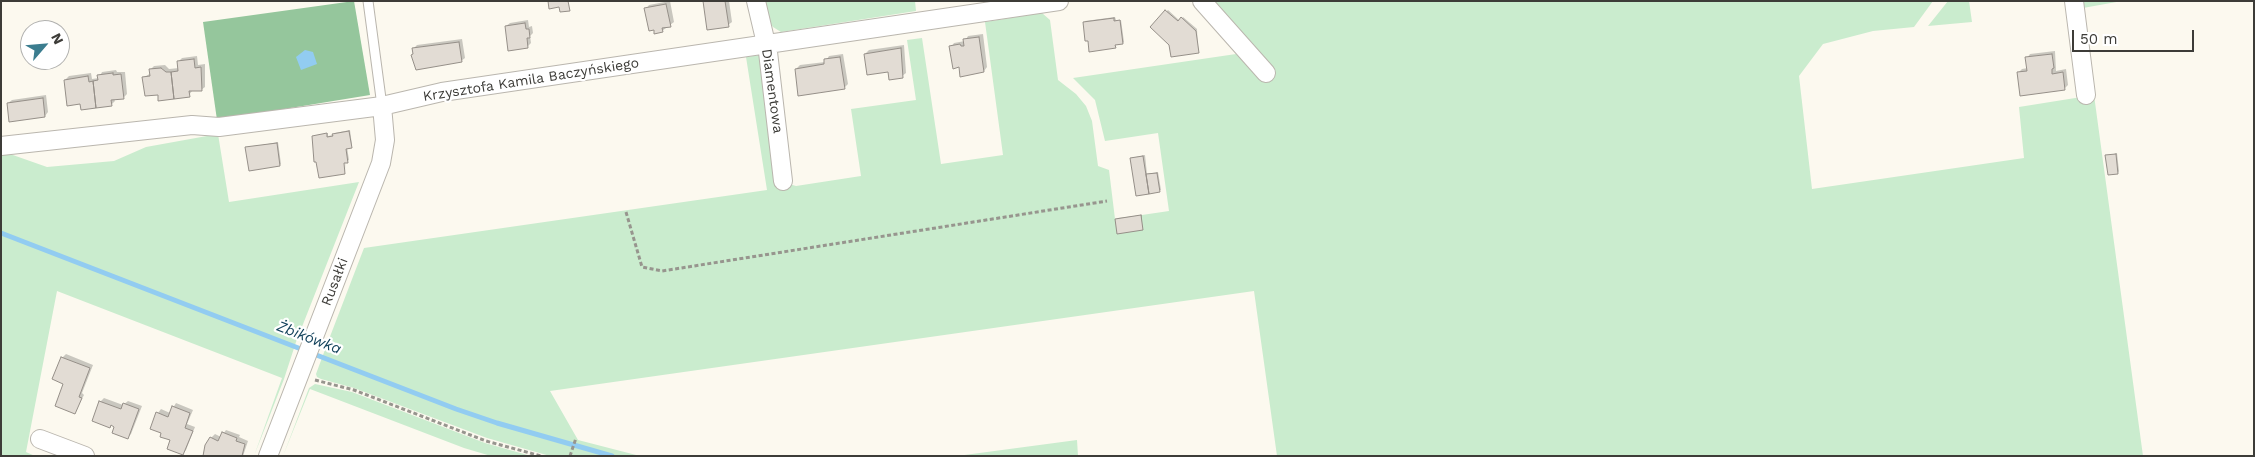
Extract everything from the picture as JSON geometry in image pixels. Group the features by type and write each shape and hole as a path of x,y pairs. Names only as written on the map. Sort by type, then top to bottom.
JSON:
{"street":[{"name":"Diamentowa","path":"756,1 765,44 783,181"},
{"name":"Krzysztofa Kamila Baczyńskiego","path":"1,146 192,125 219,126 382,106 442,92 1059,1"},
{"path":"1202,1 1266,73"},
{"path":"2074,1 2086,95"},
{"name":"Rusałki","path":"268,456 305,375 316,331 381,163 385,140 382,106"},
{"path":"40,439 85,456"}],"lane":[{"path":"368,1 382,106"}],"path":[{"path":"626,212 642,267 662,270 1107,201"},
{"path":"305,375 354,390 486,441 541,456"},
{"path":"570,456 576,438"}],"green space":[{"path":"354,1 370,95 217,120 203,22"},
{"path":"764,1 915,1 916,11 781,32 773,27 766,17"},
{"path":"1209,1 1933,1 1914,27 1873,31 1823,44 1799,76 1812,189 2024,158 2019,107 2094,95 2143,456 1277,456 1254,291 550,391 578,440 640,456 550,456 487,438 354,388 317,377 316,374 364,248 767,190 746,57 760,55 789,184 796,186 861,176 851,109 916,100 907,40 922,38 941,164 1003,155 985,22 1042,13 1050,20 1058,80 1076,94 1086,106 1092,121 1098,166 1109,170 1115,219 1169,211 1158,133 1105,141 1095,100 1073,78 1236,54 1260,79 1270,71"},
{"path":"1948,1 1969,1 1972,22 1928,26"},
{"path":"2081,1 2122,1 2083,8"},
{"path":"218,134 229,202 359,182 296,342 284,379 254,456 282,378 57,291 26,452 35,456 1,456 1,154 10,154 47,167 114,161 146,147"},
{"path":"315,384 352,392 485,443 531,456 491,456 464,448 310,389 283,456 309,388"},
{"path":"1077,440 1078,456 957,456"}],"water":[{"path":"305,50 313,52 317,64 301,70 296,57"}],"building":[{"path":"548,1 568,1 570,11 560,12 559,7 549,9"},
{"path":"703,1 725,1 729,27 707,30"},
{"path":"666,4 671,27 662,28 663,32 654,34 654,30 649,31 644,8"},
{"path":"1165,10 1178,21 1181,17 1196,31 1199,53 1171,57 1169,45 1150,27"},
{"path":"1114,18 1114,21 1120,20 1123,44 1115,45 1116,48 1089,52 1088,41 1085,41 1083,22"},
{"path":"525,23 526,29 529,29 530,38 527,38 528,48 508,51 505,26"},
{"path":"979,37 984,72 960,77 959,67 953,69 949,46 960,44 964,46 963,39"},
{"path":"459,42 462,62 416,70 411,55 413,54 412,48"},
{"path":"901,48 903,78 889,80 888,72 867,75 864,54"},
{"path":"2052,54 2054,68 2052,69 2052,74 2063,72 2065,90 2020,96 2017,72 2027,71 2025,57"},
{"path":"840,57 845,89 798,96 795,69 824,64 824,59"},
{"path":"194,59 195,68 201,67 202,91 189,91 190,97 174,99 171,72 178,71 177,61"},
{"path":"161,68 166,72 171,72 174,99 158,101 158,95 145,96 142,77 150,76 149,69"},
{"path":"113,73 113,75 121,74 124,99 111,100 112,106 96,108 93,81 98,80 97,75"},
{"path":"88,76 89,82 93,81 96,108 81,110 80,104 67,106 64,80"},
{"path":"43,98 45,117 9,122 7,103"},
{"path":"349,131 352,148 346,149 348,163 344,163 345,174 319,178 316,162 314,162 312,136 327,133 327,137 333,136 332,134"},
{"path":"277,143 280,166 249,171 245,147"},
{"path":"2116,154 2118,174 2108,175 2105,155"},
{"path":"1143,156 1149,194 1136,196 1130,158"},
{"path":"1157,173 1160,192 1149,194 1146,174"},
{"path":"1141,215 1143,230 1117,234 1115,219"},
{"path":"61,357 90,368 79,397 82,398 75,414 55,406 63,384 52,379"},
{"path":"99,401 121,409 123,403 139,409 128,439 112,433 114,427 111,425 110,428 92,421"},
{"path":"172,406 190,413 185,428 193,431 183,455 167,449 170,440 160,437 161,433 150,429 156,412 168,417"},
{"path":"222,432 237,438 236,441 245,444 242,456 203,456 205,445 210,437 218,441"}],"waterway":[{"name":"Żbikówka","path":"1,233 456,409 497,423 612,456"}]}
